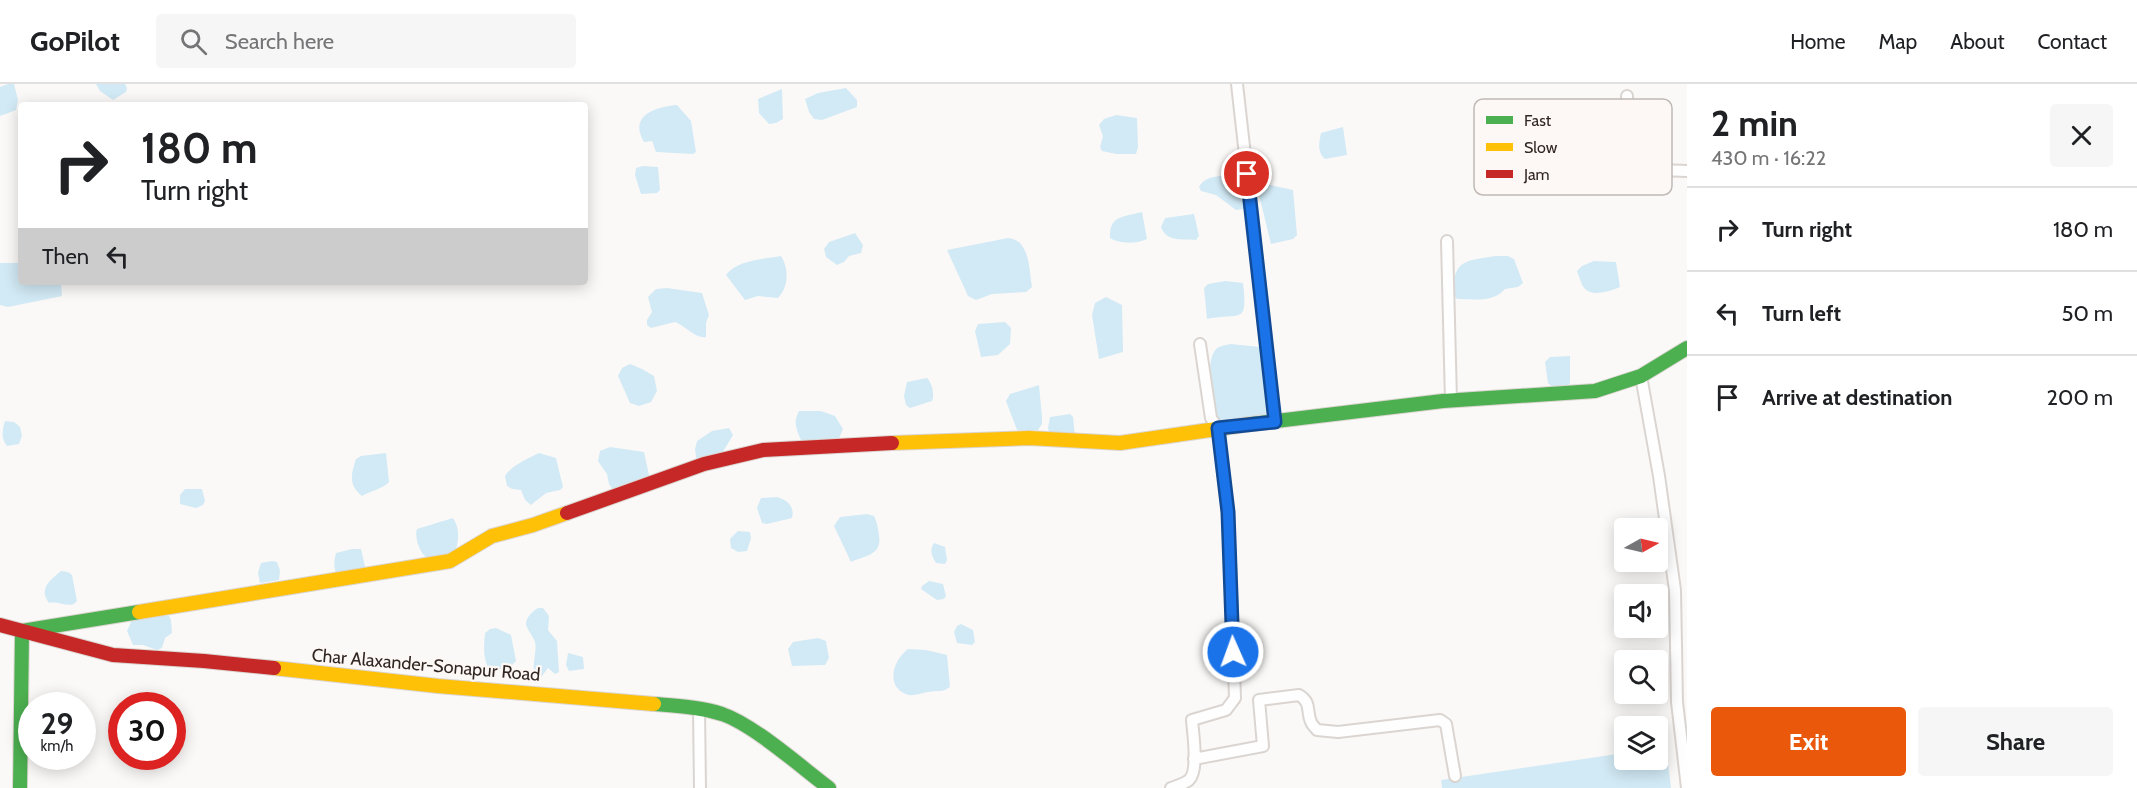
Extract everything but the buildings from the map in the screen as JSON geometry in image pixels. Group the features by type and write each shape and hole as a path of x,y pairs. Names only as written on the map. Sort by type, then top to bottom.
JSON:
{"street":[{"path":"1237,84 1275,422"},
{"path":"1672,170 1687,171"},
{"path":"1447,242 1451,401"},
{"path":"1171,788 1188,781 1193,775 1192,720 1226,710 1235,698 1228,512 1218,428 1211,418 1200,344"},
{"path":"20,788 22,630 450,561 492,536 532,525 704,464 763,450 849,444 1029,438 1120,443 1218,428 1451,401 1595,391 1641,376 1687,348"},
{"path":"1641,376 1659,476 1675,590 1677,702 1687,788"},
{"name":"Char Alaxander-Sonapur Road","path":"0,625 113,655 204,661 427,685 699,708 725,715 752,730 829,788"},
{"path":"1194,759 1263,746 1259,700 1299,695 1304,698 1310,710 1310,720 1317,730 1338,732 1440,720 1446,723 1455,776"},
{"path":"699,708 700,788"}],"water":[{"path":"14,84 18,100 16,110 0,116 0,87"},
{"path":"96,84 125,84 127,88 126,92 113,100 100,91"},
{"path":"846,88 857,100 857,107 822,120 814,119 805,99 818,93"},
{"path":"782,89 783,119 769,124 759,113 758,99"},
{"path":"677,105 691,121 696,152 693,154 656,152 652,141 644,142 640,133 639,125 647,114 653,110"},
{"path":"1116,115 1137,118 1138,147 1136,154 1102,151 1100,147 1103,136 1099,125 1104,119"},
{"path":"1343,127 1347,155 1325,159 1319,144 1321,133"},
{"path":"658,167 660,190 657,193 641,194 635,175 636,168"},
{"path":"1220,176 1244,177 1248,205 1245,209 1236,210 1216,195 1201,191 1199,187 1203,182"},
{"path":"1270,185 1293,190 1297,235 1293,239 1271,244 1259,195 1259,189"},
{"path":"1142,212 1147,239 1128,243 1110,238 1110,230 1115,221 1124,216"},
{"path":"1194,214 1199,236 1196,240 1171,237 1163,232 1161,227 1165,218"},
{"path":"855,233 863,245 861,253 849,256 837,265 826,257 824,249 829,242"},
{"path":"1008,238 1021,244 1024,250 1029,264 1032,287 1026,292 992,294 976,300 968,296 947,250"},
{"path":"781,256 787,277 782,294 778,298 758,296 745,300 726,275 744,263"},
{"path":"1508,256 1514,259 1523,283 1489,298 1457,299 1453,294 1459,267 1470,261"},
{"path":"1594,261 1616,262 1620,287 1597,293 1585,289 1577,271"},
{"path":"0,263 18,263 18,285 61,285 62,296 8,307 0,305"},
{"path":"1225,281 1243,283 1243,312 1234,316 1207,319 1204,288 1208,284"},
{"path":"667,288 702,293 709,315 706,323 706,337 698,336 675,322 651,328 647,325 652,312 648,297 656,289"},
{"path":"1106,297 1122,305 1123,352 1099,359 1092,315 1095,303"},
{"path":"1005,322 1011,328 1010,344 998,355 981,357 975,331 978,324"},
{"path":"1230,344 1261,347 1268,417 1218,422 1211,387 1211,358 1217,348"},
{"path":"1570,356 1570,383 1565,388 1553,388 1548,383 1545,362 1550,357"},
{"path":"630,364 654,376 657,391 651,402 639,406 630,403 618,376 622,368"},
{"path":"927,378 932,389 932,401 910,408 906,405 904,396 907,382"},
{"path":"1039,385 1042,424 1038,430 1017,430 1006,401 1010,394"},
{"path":"799,411 821,411 835,416 843,429 837,443 801,440 796,426"},
{"path":"1070,414 1073,417 1075,436 1050,436 1048,428 1050,417"},
{"path":"5,421 14,422 20,427 22,436 19,444 7,446 5,443 3,428"},
{"path":"729,428 733,435 718,460 697,464 695,449 697,441 712,431"},
{"path":"610,447 644,452 649,475 646,480 614,492 607,474 598,461 600,451"},
{"path":"386,453 389,482 362,496 354,488 352,479 356,459 361,456"},
{"path":"539,453 556,458 563,487 560,490 546,493 531,505 525,500 521,490 507,486 505,476 516,465"},
{"path":"185,489 202,489 205,501 203,505 196,508 180,504 180,495"},
{"path":"777,497 789,504 793,514 792,518 767,524 762,523 757,508 761,498"},
{"path":"867,514 874,516 876,521 879,535 878,547 872,553 851,562 834,526 840,517"},
{"path":"453,518 458,532 455,554 436,559 426,557 419,546 416,536 417,529"},
{"path":"738,531 750,532 751,538 747,551 738,552 731,548 730,539"},
{"path":"934,543 945,547 947,560 945,564 936,563 933,558 931,551"},
{"path":"361,549 366,571 339,580 334,567 336,553"},
{"path":"277,562 280,570 279,580 260,583 258,573 261,563"},
{"path":"61,571 72,575 77,601 74,604 49,603 46,598 47,585"},
{"path":"929,581 943,584 946,596 944,599 937,600 921,589"},
{"path":"538,608 543,608 549,616 548,630 557,641 559,672 555,674 548,668 539,680 534,671 535,642 526,624 528,617"},
{"path":"153,615 169,616 171,620 172,633 165,638 162,648 157,650 143,645 133,645 127,631 132,620"},
{"path":"961,624 973,630 975,642 972,645 957,643 954,632"},
{"path":"496,628 511,635 516,661 510,667 491,671 485,658 485,633"},
{"path":"818,638 826,641 829,658 825,665 792,666 788,649 793,642"},
{"path":"908,649 947,655 950,687 942,691 913,695 901,691 894,680 895,667"},
{"path":"568,653 583,657 584,669 569,671 566,665"},
{"path":"1614,754 1614,770 1668,770 1668,763 1671,788 1442,788 1441,780"}],"traffic: fast":[{"path":"1251,424 1443,401 1595,391 1641,376 1687,348"},
{"path":"20,788 22,631 139,612"},
{"path":"654,704 705,710 735,719 763,737 829,788"}],"traffic: slow":[{"path":"892,443 1029,438 1120,443 1251,424"},
{"path":"139,612 450,561 492,536 567,513"},
{"path":"274,668 438,686 654,704"}],"traffic: jam":[{"path":"567,513 704,464 763,450 892,443"},
{"path":"0,625 113,655 274,668"}],"route":[{"path":"1233,652 1228,512 1218,428 1275,422 1247,174"}]}
